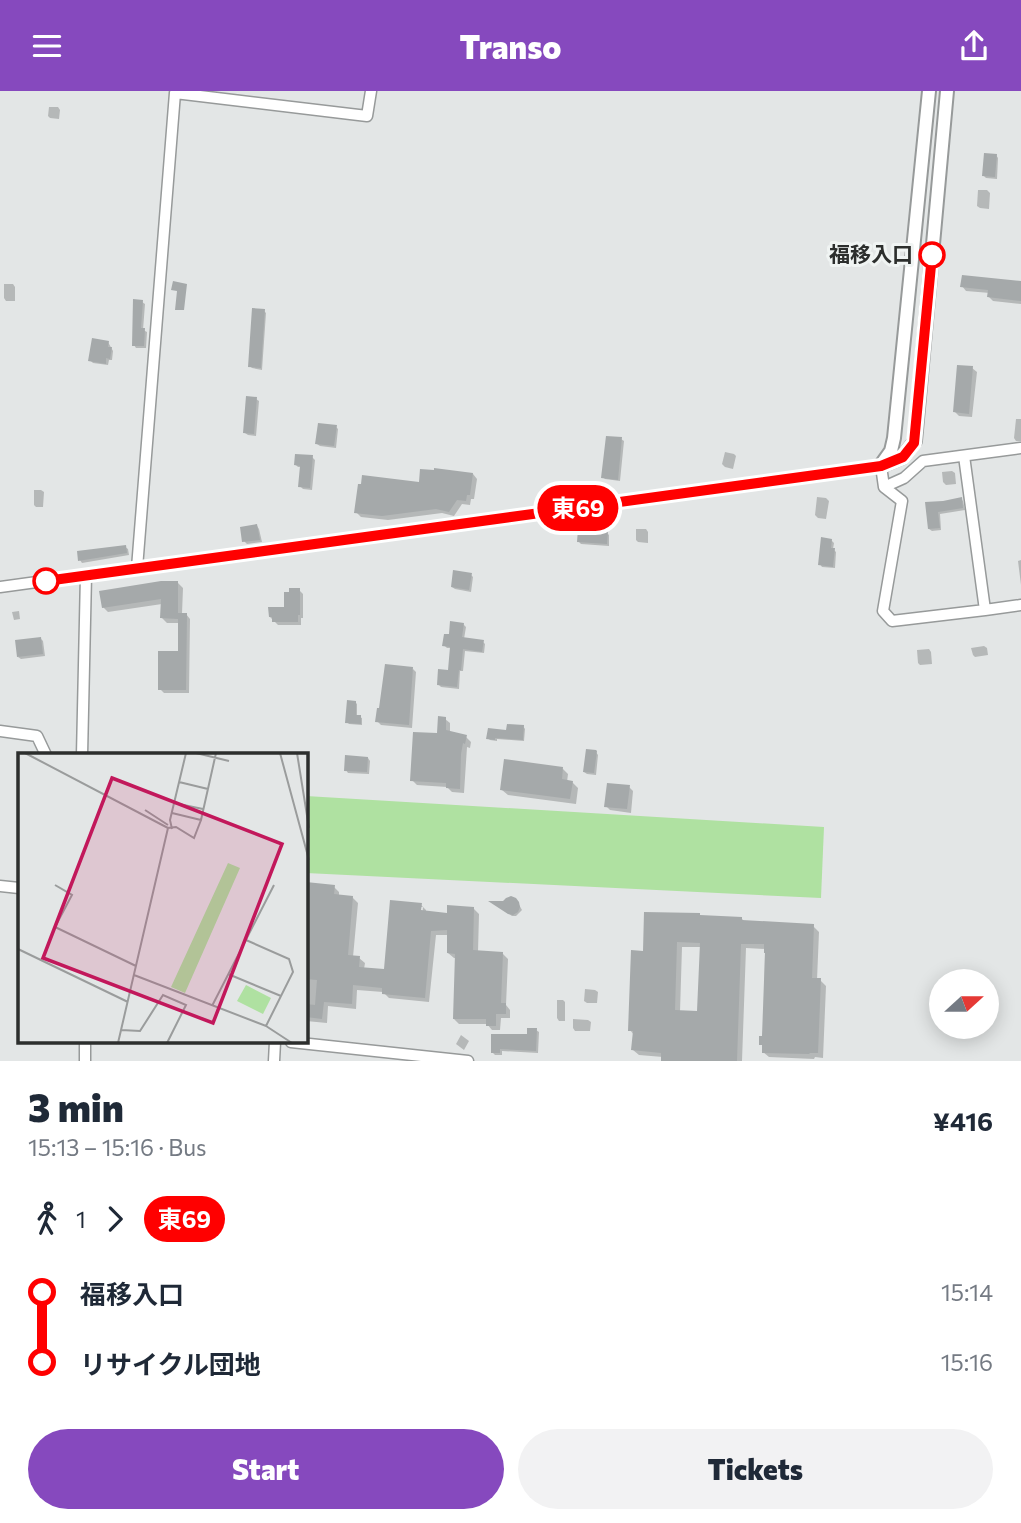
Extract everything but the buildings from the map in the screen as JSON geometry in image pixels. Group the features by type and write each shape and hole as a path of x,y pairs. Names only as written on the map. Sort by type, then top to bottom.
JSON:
{"main road":[{"path":"881,466 891,451 894,438 929,91"},
{"path":"881,466 903,457 915,441 947,91"}],"street":[{"path":"137,568 175,93 367,116 371,91"},
{"path":"884,487 904,478 923,461 1020,452"},
{"path":"964,456 985,610"},
{"path":"0,587 881,466 884,487 902,501 883,611 892,621 1021,605"},
{"path":"82,753 86,575"},
{"path":"0,731 37,736 45,753"},
{"path":"0,886 18,888"},
{"path":"308,1044 468,1061"}],"green space":[{"path":"308,796 824,827 821,898 308,873"}],"bus line":[{"name":"東69","path":"46,581 881,466 903,457 914,443 932,255"}],"place":[{"name":"福移入口","path":"932,255"}]}
